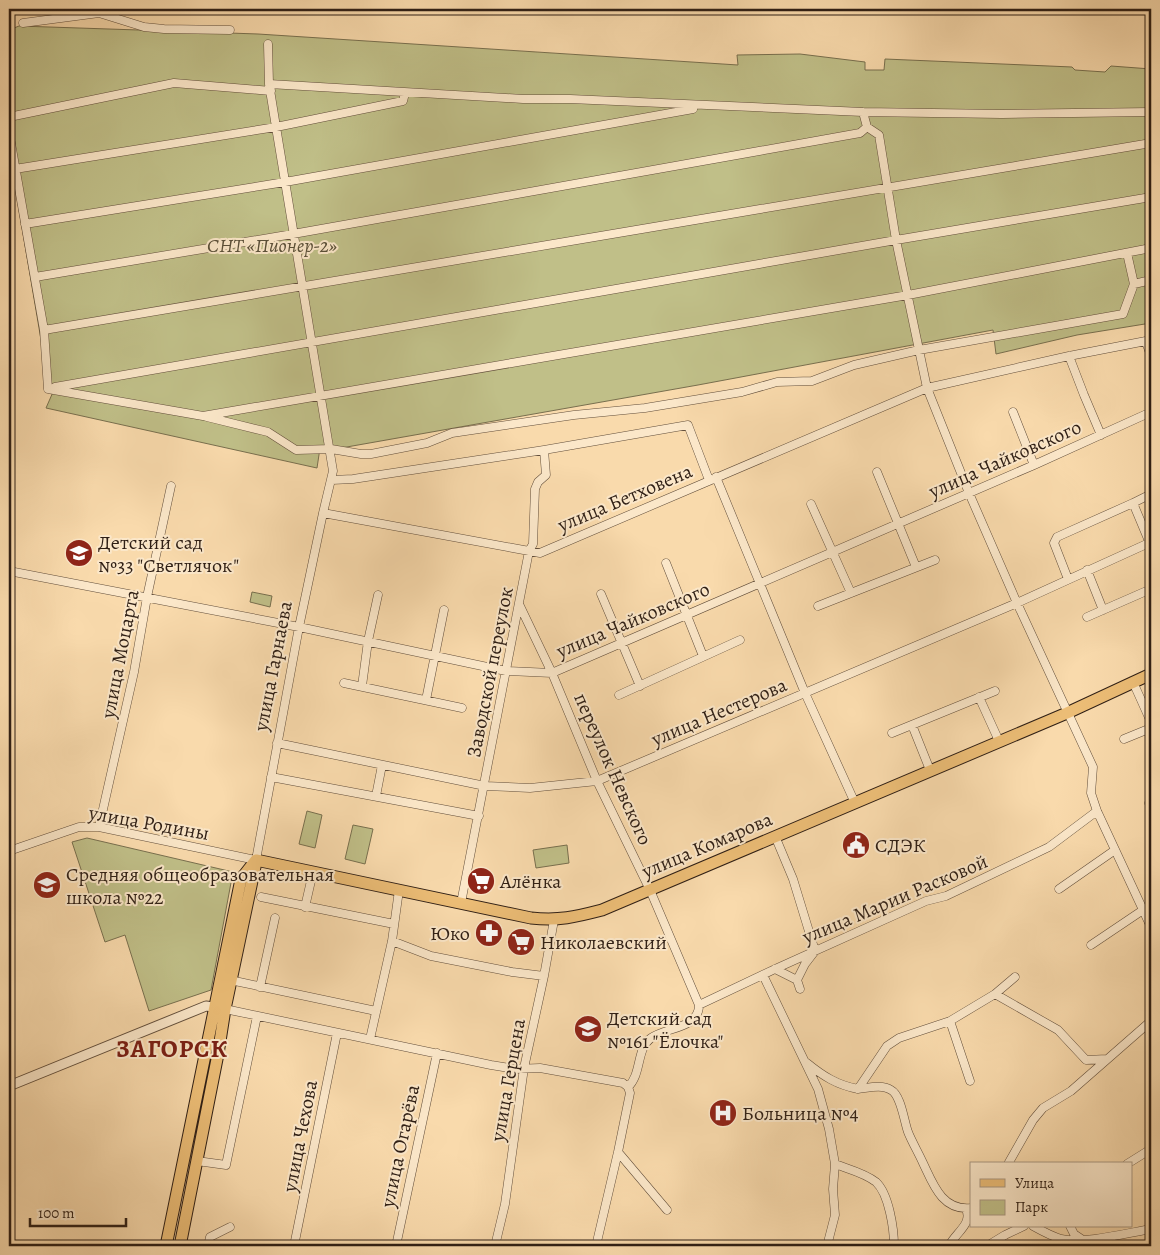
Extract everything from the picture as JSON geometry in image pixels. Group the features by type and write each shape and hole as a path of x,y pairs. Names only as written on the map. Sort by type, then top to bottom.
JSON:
{"main road":[{"name":"улица Комарова","path":"256,860 531,918 554,920 576,917 602,910 650,890 1067,713 1151,674"},
{"name":"улица Гарнаева","path":"180,1246 218,1054 220,1008 230,980 256,860"},
{"name":"улица Гарнаева","path":"166,1246 220,1008 241,879 256,860"}],"street":[{"path":"23,23 99,11 144,27 164,30 230,30"},
{"name":"улица Гарнаева","path":"256,860 300,626 323,513 334,471 276,127 270,88 268,44"},
{"path":"9,116 174,83 864,112 1002,114 1151,112"},
{"path":"15,168 276,127 403,101 404,93"},
{"path":"25,224 285,182 704,106"},
{"path":"864,112 867,127 879,135 896,240 927,388 969,493 1017,603 1094,767 1090,793 1151,928"},
{"path":"34,277 293,234 860,133 867,127"},
{"path":"9,132 44,330 48,388"},
{"path":"44,330 304,288 886,186 1151,142"},
{"path":"48,388 1151,197"},
{"path":"203,416 908,295 1151,248"},
{"path":"48,388 203,416 268,432 296,450 331,449 371,454 427,443 452,433 574,415 654,406 742,392 777,382 812,381 854,365 919,350 1122,314 1134,284 1127,253"},
{"path":"1134,284 1151,280"},
{"path":"1148,341 1151,356"},
{"name":"улица Бетховена","path":"323,513 540,553 927,388 1069,356 1148,341"},
{"path":"1069,356 1101,435"},
{"path":"1013,412 1034,465"},
{"name":"улица Чайковского","path":"9,571 300,626 506,671 552,673 1034,465 1151,412"},
{"path":"332,480 352,479 544,450 688,425 760,583 805,693 855,803"},
{"name":"Заводской переулок","path":"461,903 529,551 534,544 535,490 538,482 546,475 544,450"},
{"path":"877,472 916,567"},
{"name":"улица Моцарта","path":"99,827 134,672 147,597 171,486"},
{"path":"1068,578 1054,543 1057,537 1151,494"},
{"path":"1133,503 1151,544"},
{"path":"811,504 851,593"},
{"name":"улица Нестерова","path":"278,743 484,786 530,788 597,781 1017,603 1068,578 1151,544"},
{"path":"818,606 935,560"},
{"path":"666,563 703,656"},
{"path":"1087,570 1103,610"},
{"path":"1087,617 1151,589"},
{"path":"601,594 623,642 640,686"},
{"path":"362,686 368,641 378,595"},
{"name":"переулок Невского","path":"519,604 552,673 597,781 650,890 699,1005"},
{"path":"426,700 444,610"},
{"path":"619,695 740,640"},
{"path":"1133,682 1151,722"},
{"path":"344,683 462,708"},
{"path":"892,733 995,691"},
{"path":"979,697 999,741"},
{"path":"912,725 930,770"},
{"path":"1124,739 1151,728"},
{"path":"376,796 382,765"},
{"path":"271,777 478,816"},
{"name":"улица Марии Расковой","path":"699,1005 926,901 946,896 1018,863 1049,847 1097,811"},
{"name":"улица Родины","path":"9,851 79,827 99,827 256,860"},
{"path":"775,836 793,879 815,951 805,964 797,980 800,989"},
{"path":"1059,889 1115,850"},
{"path":"305,907 312,872"},
{"path":"370,1039 392,941 399,890"},
{"path":"261,897 394,924"},
{"path":"1091,945 1143,910"},
{"path":"260,987 275,918"},
{"name":"улица Герцена","path":"495,1246 505,1204 524,1068 554,920"},
{"path":"392,941 431,956 512,972 544,976"},
{"path":"775,969 797,980"},
{"path":"763,975 818,1089 823,1104 835,1164 833,1189 835,1215 827,1246"},
{"path":"858,1089 888,1046 899,1038 950,1021 995,994 1015,976"},
{"path":"230,980 376,1011"},
{"path":"995,994 1058,1030 1086,1060 1108,1059"},
{"path":"628,1087 634,1081 641,1054 648,1040 689,1023 696,1018 699,1012 699,1005"},
{"path":"9,1086 206,1006 507,1068 540,1068 616,1081 628,1087 630,1093 596,1246"},
{"path":"197,1161 226,1165 257,1016"},
{"path":"950,1021 970,1081"},
{"path":"1009,1162 1032,1120 1043,1108 1071,1091 1151,1021"},
{"name":"улица Чехова","path":"294,1246 337,1033"},
{"name":"улица Огарёва","path":"396,1246 436,1053"},
{"path":"804,1061 830,1080 844,1087 858,1089 885,1087 894,1090 898,1097 908,1132 936,1191 944,1200 955,1207 969,1208 968,1220 949,1246"},
{"path":"1131,1162 1151,1149"},
{"path":"618,1152 667,1210"},
{"path":"835,1164 876,1182 893,1221 893,1246"},
{"path":"208,1246 210,1238 230,1227"},
{"path":"987,1246 1020,1228"},
{"path":"1036,1228 1063,1239 1082,1240 1151,1229"},
{"path":"1071,1228 1074,1234 1082,1240"}],"green space":[{"name":"СНТ «Пионер-2»","path":"19,26 258,34 738,65 737,55 800,54 865,62 865,70 884,70 885,59 1072,67 1075,70 1105,72 1111,66 1151,69 1151,323 1077,335 996,354 993,330 698,385 341,448 320,448 317,468 46,408 53,392 48,381 9,151 9,30"},
{"path":"252,592 272,596 270,607 250,602"},
{"path":"307,811 322,815 315,848 299,844"},
{"path":"353,825 373,829 365,864 345,859"},
{"path":"87,838 233,872 211,990 149,1011 125,935 105,942 72,842"},
{"path":"567,845 569,863 536,868 533,850"}],"place":[{"name":"Детский сад №33 \"Светлячок\"","path":"79,553"},
{"name":"СДЭК","path":"856,845"},
{"name":"Алёнка","path":"481,881"},
{"name":"Средняя общеобразовательная школа №22","path":"47,885"},
{"name":"Юко","path":"489,933"},
{"name":"Николаевский","path":"521,942"},
{"name":"Детский сад №161 \"Ёлочка\"","path":"588,1029"},
{"name":"Больница №4","path":"723,1113"}],"district":[{"name":"ЗАГОРСК","path":"172,1049"}]}
